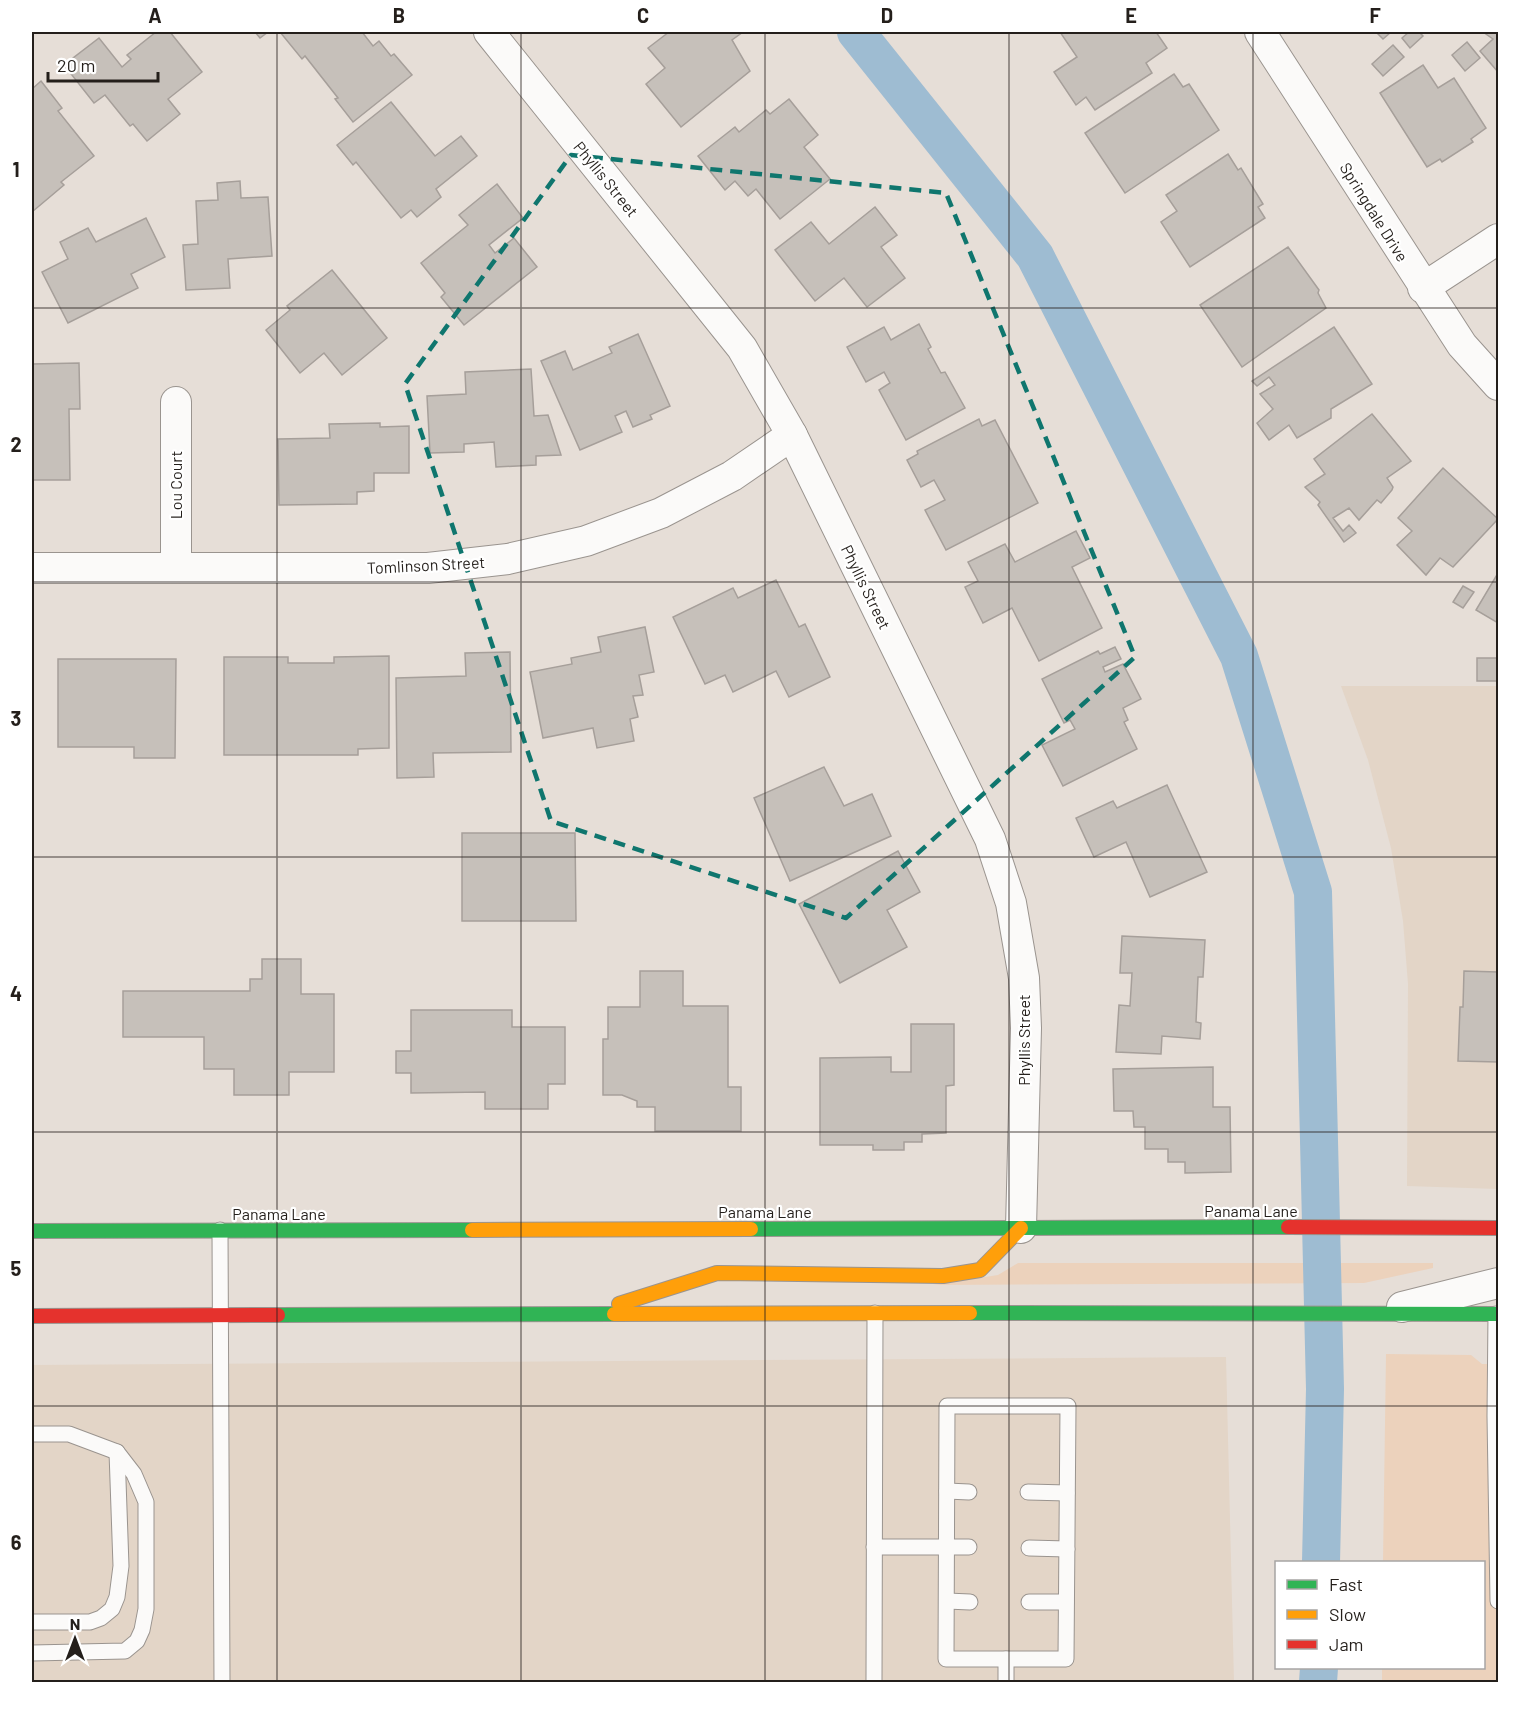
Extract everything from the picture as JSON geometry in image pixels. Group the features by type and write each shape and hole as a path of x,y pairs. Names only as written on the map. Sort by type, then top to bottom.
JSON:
{"main road":[{"path":"586,1314 717,1273 943,1276 980,1270 1021,1228"},
{"name":"Panama Lane","path":"32,1231 1498,1228"},
{"path":"32,1316 875,1313 1497,1314"}],"street":[{"name":"Phyllis Street","path":"489,32 742,348 792,435 990,839 1011,903 1024,978 1026,1028 1021,1228"},
{"name":"Springdale Drive","path":"1260,32 1423,288 1462,345 1498,385"},
{"path":"1423,288 1498,239"},
{"name":"Lou Court","path":"176,402 176,568"},
{"name":"Tomlinson Street","path":"32,568 428,568 508,559 586,541 661,513 732,476 792,435"},
{"path":"1376,1313 1498,1283"}],"lane":[{"path":"220,1230 222,1683"},
{"path":"874,1683 875,1313"},
{"path":"1497,1314 1495,1416 1498,1601"},
{"path":"947,1406 1068,1406 1066,1659 946,1659 947,1491 947,1406"},
{"path":"32,1434 69,1434 117,1452 134,1474 146,1503 146,1609 142,1630 137,1641 125,1651 32,1653"},
{"path":"32,1623 90,1622 101,1618 112,1609 117,1597 120,1566 117,1452"},
{"path":"947,1491 969,1492"},
{"path":"1028,1492 1067,1493"},
{"path":"874,1547 969,1547"},
{"path":"1029,1548 1067,1549"},
{"path":"947,1601 970,1602"},
{"path":"1029,1602 1066,1602"},
{"path":"1006,1659 1006,1683"}],"highlighted area":[{"path":"571,155 946,193 1135,657 846,918 551,821 405,384"}],"shaded area":[{"path":"1341,686 1498,686 1498,1189 1407,1186 1408,984 1403,921 1391,848 1368,760"},
{"path":"1018,1263 1433,1263 1433,1268 1364,1283 933,1285 998,1275"},
{"path":"1386,1354 1471,1355 1482,1364 1498,1364 1498,1682 1382,1682 1382,1669 1485,1669 1485,1561 1383,1561"},
{"path":"1226,1357 1234,1682 32,1682 32,1365"}],"building":[{"path":"156,32 170,32 202,72 168,99 180,114 147,141 133,124 130,126 105,95 94,103 64,65 99,38 122,67 131,59 127,55"},
{"path":"255,32 268,32 260,38"},
{"path":"280,32 362,32 373,46 379,41 391,56 394,54 412,75 353,122 335,99 338,98 305,56 302,59"},
{"path":"669,32 743,32 732,40 750,71 681,127 646,84 665,68 648,48"},
{"path":"1060,32 1156,32 1167,48 1146,63 1152,73 1095,110 1086,97 1076,105 1054,72 1077,57"},
{"path":"1376,32 1391,32 1383,39"},
{"path":"1409,32 1419,32 1423,36 1410,48 1402,38"},
{"path":"1483,32 1498,32 1498,72 1480,51 1493,39"},
{"path":"1467,42 1480,58 1465,71 1452,55"},
{"path":"1393,45 1404,57 1383,76 1372,64"},
{"path":"1423,65 1438,88 1454,78 1486,128 1471,139 1473,142 1442,162 1440,159 1427,167 1380,93"},
{"path":"1174,74 1183,87 1189,84 1219,130 1125,193 1085,133"},
{"path":"41,81 62,108 58,111 94,156 61,182 64,185 32,212 32,89"},
{"path":"789,99 818,135 804,147 830,179 780,219 756,189 748,196 735,181 725,190 698,156 735,127 739,132 766,110 770,114"},
{"path":"391,102 435,156 461,136 477,156 436,189 441,197 417,217 411,210 401,218 356,162 353,165 337,145"},
{"path":"1228,154 1238,170 1241,168 1263,204 1258,207 1265,218 1190,267 1161,222 1177,211 1166,195"},
{"path":"240,181 241,198 268,197 272,256 228,259 230,288 186,290 183,245 198,244 196,201 218,200 217,183"},
{"path":"497,184 523,218 489,245 495,253 514,238 537,267 464,325 441,297 445,293 421,263 468,225 459,215"},
{"path":"875,207 897,235 881,247 905,278 867,307 844,278 815,301 775,250 811,222 829,244"},
{"path":"146,218 165,257 131,274 138,288 68,323 42,272 68,259 60,242 88,228 96,242"},
{"path":"1288,247 1319,290 1318,293 1326,308 1242,367 1200,305"},
{"path":"332,270 387,338 342,375 324,353 300,373 266,330 290,310 287,306"},
{"path":"919,324 931,347 928,349 941,373 945,372 965,408 906,440 879,390 890,383 884,372 866,382 847,347 884,327 891,340"},
{"path":"1334,327 1372,384 1331,409 1331,418 1297,438 1289,425 1269,440 1257,423 1273,409 1260,394 1275,385 1269,377 1257,386 1252,381"},
{"path":"638,334 670,406 650,415 652,419 633,427 626,411 615,416 622,432 580,450 541,361 565,351 573,370 612,353 609,347"},
{"path":"79,363 80,409 69,409 70,480 32,480 32,364"},
{"path":"531,369 534,416 548,415 561,455 536,456 536,465 496,467 494,442 464,444 464,452 430,453 427,396 466,394 465,372"},
{"path":"1372,414 1411,461 1387,478 1393,487 1392,490 1381,503 1377,500 1359,520 1349,508 1333,518 1343,531 1349,525 1356,533 1344,542 1318,505 1320,502 1305,487 1325,474 1314,459"},
{"path":"979,419 982,426 995,420 1038,503 946,550 925,510 945,500 934,480 921,487 907,460 918,454 917,451"},
{"path":"380,423 380,427 409,426 409,473 374,473 374,491 357,492 357,504 279,505 278,439 330,438 329,424"},
{"path":"1443,468 1498,519 1453,567 1440,558 1426,575 1397,545 1412,531 1398,518"},
{"path":"1076,531 1090,558 1072,567 1102,628 1039,661 1012,608 983,623 965,587 978,581 968,562 1005,544 1015,562"},
{"path":"1498,573 1498,623 1476,610"},
{"path":"776,580 799,627 805,624 830,677 789,697 776,671 733,692 725,675 705,684 673,617 733,588 738,598"},
{"path":"1463,586 1474,592 1463,608 1453,602"},
{"path":"645,627 654,672 639,675 643,695 633,696 638,717 630,719 634,741 597,748 593,728 543,738 530,672 572,664 571,658 601,652 598,637"},
{"path":"1115,647 1121,659 1103,667 1105,672 1123,664 1141,699 1123,708 1128,720 1124,722 1137,749 1063,786 1042,745 1075,729 1070,720 1064,723 1042,679 1098,651 1100,654"},
{"path":"510,652 511,752 433,753 434,777 397,778 396,678 466,676 465,653"},
{"path":"389,656 389,748 358,749 358,755 224,755 224,657 288,657 288,663 334,663 334,657"},
{"path":"1477,658 1498,658 1498,681 1477,681"},
{"path":"58,659 176,659 175,758 134,758 134,747 58,747"},
{"path":"824,767 844,806 872,794 891,836 790,881 754,798"},
{"path":"1167,785 1207,872 1150,897 1126,842 1094,857 1076,818 1113,801 1117,808"},
{"path":"462,833 575,833 576,921 462,921"},
{"path":"898,851 920,892 887,910 907,947 840,983 799,904"},
{"path":"1122,936 1205,940 1203,977 1198,977 1196,1022 1201,1023 1200,1039 1162,1036 1161,1054 1116,1052 1119,1005 1130,1006 1132,973 1120,973"},
{"path":"262,959 301,959 301,994 334,994 334,1072 289,1072 289,1095 234,1095 234,1069 204,1069 204,1037 123,1037 123,991 250,991 250,979 262,979"},
{"path":"640,971 683,971 683,1006 728,1006 728,1087 741,1087 741,1131 655,1131 655,1107 637,1107 637,1101 622,1095 603,1095 603,1039 608,1039 608,1007 640,1007"},
{"path":"1464,971 1498,972 1498,1062 1458,1061"},
{"path":"411,1010 512,1010 512,1027 565,1027 565,1084 548,1084 548,1109 485,1109 485,1092 411,1093 411,1073 396,1073 396,1051 411,1051"},
{"path":"911,1024 954,1024 954,1085 946,1086 946,1133 922,1134 922,1142 904,1142 904,1150 873,1150 873,1145 820,1145 820,1058 891,1057 891,1072 911,1072"},
{"path":"1213,1067 1213,1107 1230,1107 1231,1172 1185,1173 1185,1162 1168,1162 1168,1149 1145,1149 1145,1127 1134,1127 1133,1111 1114,1111 1113,1069"}],"waterway":[{"path":"856,32 1035,256 1239,656 1313,892 1325,1389 1321,1561"},
{"path":"1318,1682 1319,1669"}],"traffic: fast":[{"path":"751,1229 1288,1227"},
{"path":"32,1231 472,1230"},
{"path":"970,1313 1498,1314"},
{"path":"278,1315 614,1314"}],"traffic: slow":[{"path":"619,1304 717,1273 943,1276 980,1270 1021,1228"},
{"path":"472,1230 751,1229"},
{"path":"614,1314 970,1313"}],"traffic: jam":[{"path":"1288,1227 1498,1228"},
{"path":"32,1316 278,1315"}]}
